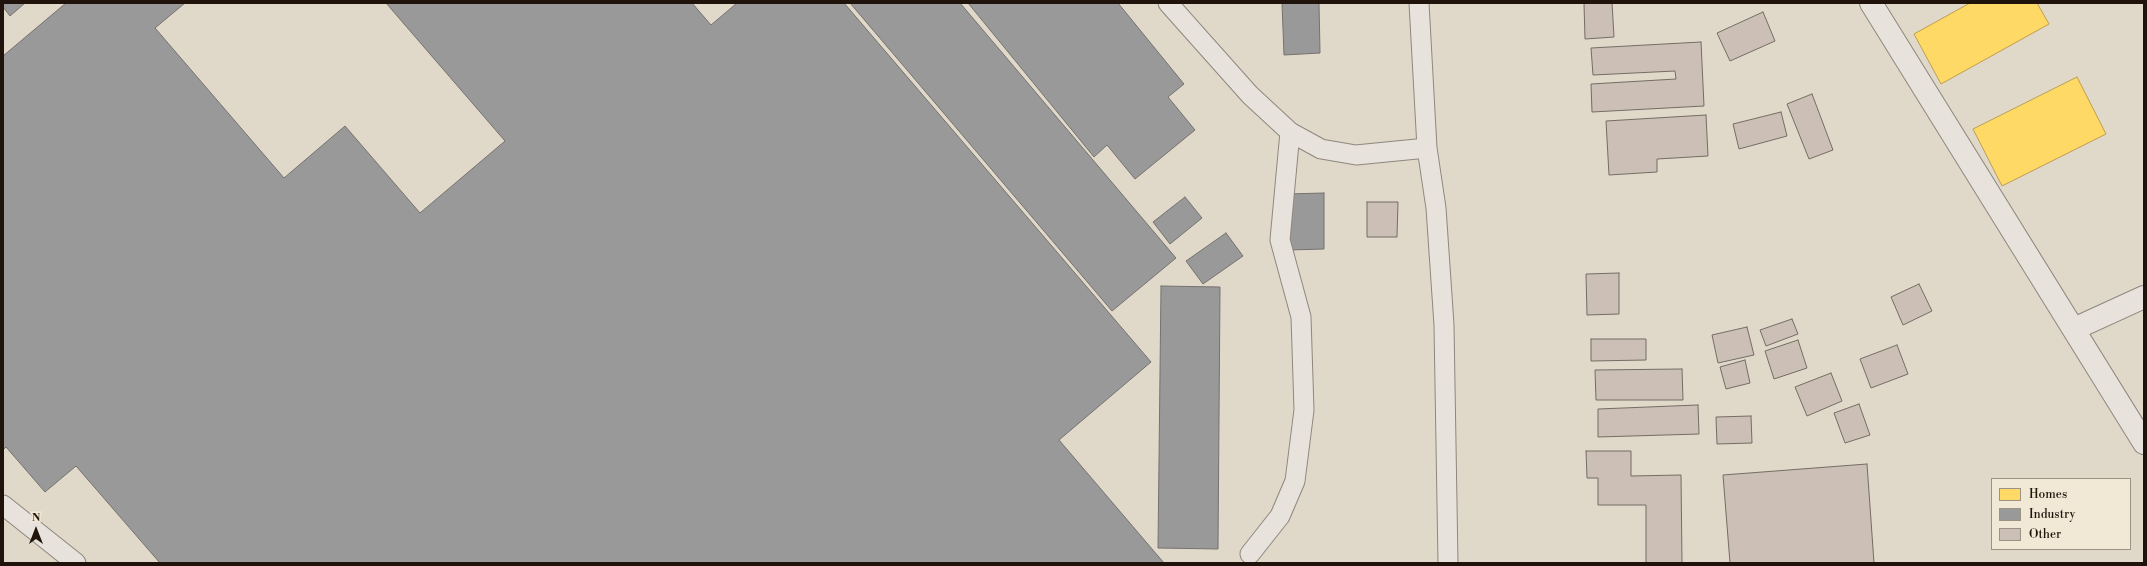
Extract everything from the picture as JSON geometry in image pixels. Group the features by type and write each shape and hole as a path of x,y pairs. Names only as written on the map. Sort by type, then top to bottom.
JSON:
{"street":[{"path":"1871,3 2144,443"},
{"path":"2074,329 2144,296"}],"lane":[{"path":"1168,3 1250,95 1290,132 1321,149 1356,155 1427,148"},
{"path":"1419,3 1427,148 1436,208 1444,325 1448,563"},
{"path":"1250,554 1280,516 1295,481 1304,410 1301,317 1280,240 1290,132"},
{"path":"3,505 76,563"}],"building: Homes":[{"path":"1970,3 2037,3 2049,24 1941,84 1914,34"},
{"path":"2077,77 2106,134 2002,186 1973,129"}],"building: Industry":[{"path":"3,3 25,3 10,16 3,7"},
{"path":"66,3 185,3 155,28 284,178 345,126 420,213 505,141 386,3 692,3 711,25 737,3 844,3 1151,362 1059,440 1164,563 160,563 76,466 45,492 6,447 3,450 3,56"},
{"path":"850,3 960,3 1176,258 1112,311"},
{"path":"968,3 1118,3 1184,84 1168,97 1195,130 1135,179 1107,145 1094,157"},
{"path":"1282,3 1319,3 1320,53 1284,55"},
{"path":"1324,193 1324,249 1289,250 1288,194"},
{"path":"1185,197 1202,218 1170,244 1153,222"},
{"path":"1226,233 1243,256 1203,284 1186,261"},
{"path":"1161,286 1220,287 1218,549 1158,548"}],"building: Other":[{"path":"1584,3 1612,3 1614,37 1585,39"},
{"path":"1763,12 1775,41 1730,61 1717,33"},
{"path":"1701,42 1704,106 1592,112 1591,84 1676,79 1675,71 1593,75 1591,48"},
{"path":"1812,94 1833,150 1809,159 1787,104"},
{"path":"1781,112 1787,136 1739,149 1733,124"},
{"path":"1706,115 1708,156 1657,159 1657,172 1609,175 1606,121"},
{"path":"1367,202 1398,202 1397,237 1367,237"},
{"path":"1619,273 1619,314 1587,315 1586,274"},
{"path":"1919,284 1932,311 1903,325 1891,297"},
{"path":"1792,319 1798,334 1766,346 1760,330"},
{"path":"1747,327 1754,355 1718,363 1712,335"},
{"path":"1591,339 1646,339 1646,360 1591,361"},
{"path":"1798,340 1807,368 1774,379 1765,351"},
{"path":"1897,345 1908,374 1871,388 1860,359"},
{"path":"1745,360 1750,383 1726,389 1720,367"},
{"path":"1682,369 1683,400 1596,400 1595,370"},
{"path":"1831,373 1842,401 1807,416 1795,387"},
{"path":"1859,404 1870,435 1845,443 1834,413"},
{"path":"1698,405 1699,434 1598,437 1598,409"},
{"path":"1751,416 1752,443 1717,444 1716,417"},
{"path":"1586,451 1631,451 1631,476 1681,475 1682,563 1646,563 1646,505 1598,505 1598,478 1587,478"},
{"path":"1867,464 1874,563 1730,563 1723,475"}]}
